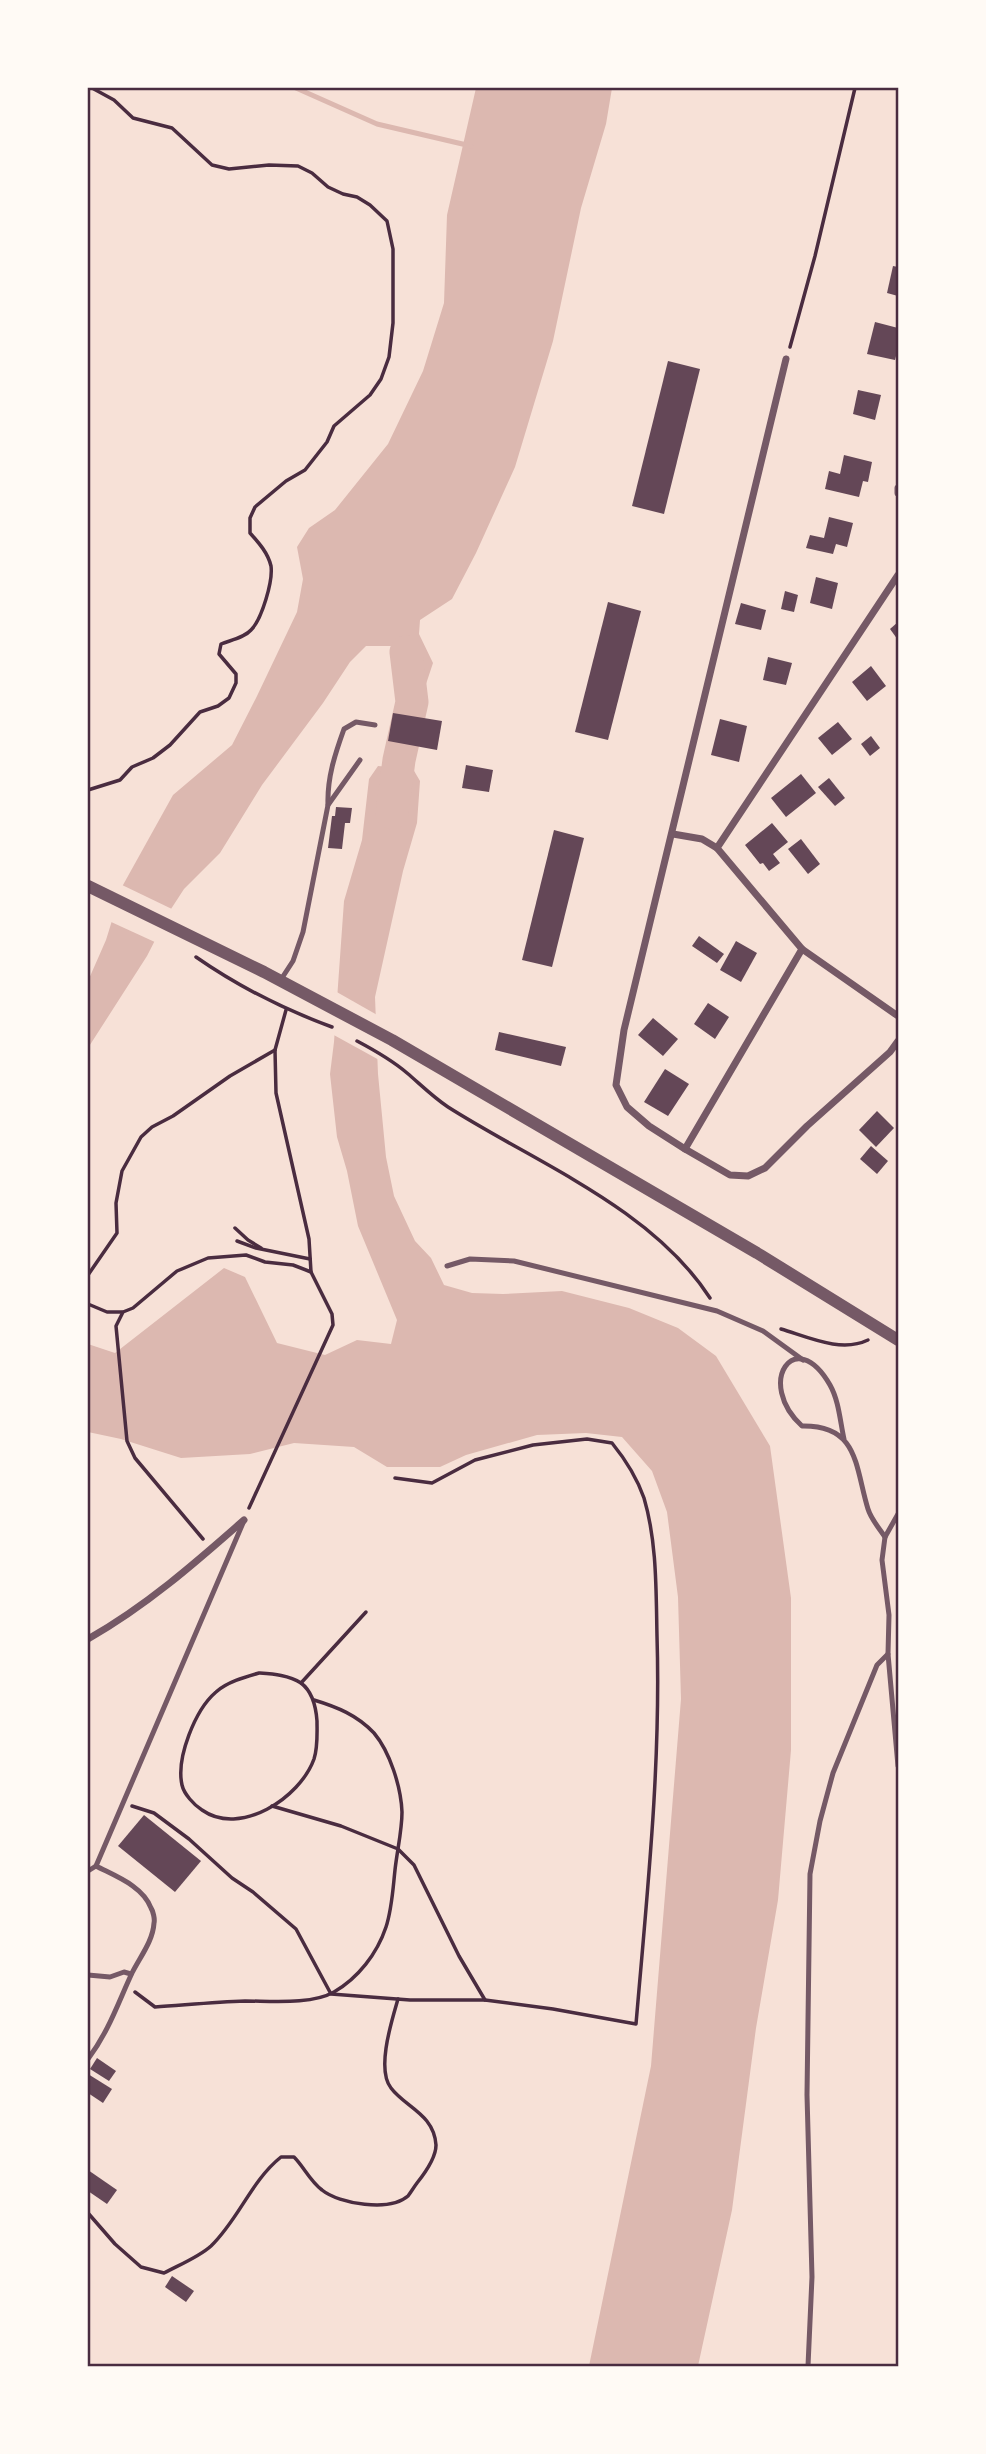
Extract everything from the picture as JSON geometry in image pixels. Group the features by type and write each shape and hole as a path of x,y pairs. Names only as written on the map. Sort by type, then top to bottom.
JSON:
{"street":[{"path":"786,359 624,1030 616,1085 627,1107 641,1120 730,1175 748,1176 765,1168 807,1126 890,1052 898,1041"},
{"path":"717,848 898,575"},
{"path":"673,834 702,839 717,848 802,949 898,1016"},
{"path":"92,888 186,933 392,1040 757,1253 898,1340"},
{"path":"685,1149 802,949"},
{"path":"88,1639 125,1618 181,1576 244,1520"}],"lane":[{"path":"280,981 293,961 303,932 328,806 327,789 344,729 356,722 375,725"},
{"path":"328,806 360,760"},
{"path":"447,1266 470,1259 514,1261 717,1311 763,1331 821,1373 831,1387 844,1438 856,1460 869,1512 885,1537"},
{"path":"803,1360 791,1360 785,1364 779,1380 788,1413 802,1426 822,1426 844,1438"},
{"path":"898,1514 885,1537 882,1560 889,1615 888,1654 898,1766"},
{"path":"88,1871 96,1866 124,1804 244,1520"},
{"path":"808,2367 812,2277 807,2095 810,1874 820,1821 834,1773 877,1665 888,1654"},
{"path":"88,2059 111,2022 155,1923 151,1907 143,1894 129,1883 96,1866"},
{"path":"88,1975 110,1977 124,1972 131,1975"}],"path":[{"path":"88,790 120,780 132,767 153,758 170,745 200,712 218,706 229,698 236,684 236,674 219,654 221,644 250,632 256,624 265,604 271,567 263,547 250,533 250,518 255,507 286,481 305,471 327,442 334,426 370,396 381,379 389,357 393,323 393,249 387,221 370,205 357,197 327,187 312,173 298,166 269,165 229,169 212,165 172,128 133,118 114,100 92,88"},
{"path":"786,359 815,256 855,88"},
{"path":"194,956 245,989 286,1010 340,1032"},
{"path":"244,1520 330,1334 332,1314 311,1272 309,1239 276,1093 275,1050 286,1010"},
{"path":"350,1037 386,1058 444,1105 587,1189 639,1224 681,1261 709,1296 717,1311"},
{"path":"88,1275 117,1233 116,1203 122,1171 141,1137 230,1076 275,1050"},
{"path":"235,1228 263,1249"},
{"path":"237,1241 256,1248 310,1259"},
{"path":"88,1304 107,1312 123,1312 134,1308 177,1272 208,1258 246,1255 265,1262 293,1265 311,1272"},
{"path":"123,1312 116,1326 127,1441 135,1458 156,1486 212,1548"},
{"path":"771,1326 837,1345 855,1345 868,1340"},
{"path":"127,1986 155,2007 244,2001 282,2002 331,1994 398,1999 485,2000 636,2024 650,1871 659,1674 653,1543 643,1497 627,1462 612,1443 587,1439 533,1445 475,1460 432,1483 395,1478"},
{"path":"301,1683 366,1612"},
{"path":"314,1700 317,1737 314,1759 286,1797 255,1816 220,1818 202,1810 182,1787 181,1768 186,1745 198,1716 216,1692 240,1678 260,1673 285,1676 301,1683 314,1700 353,1715 374,1733 383,1747 400,1795 402,1813 386,1928 356,1978 331,1994"},
{"path":"124,1804 154,1813 296,1929 331,1994"},
{"path":"271,1806 341,1826 398,1849 414,1865 459,1956 485,2000"},
{"path":"88,2213 115,2244 141,2267 164,2273 210,2248 232,2222 270,2166 281,2157 294,2157 323,2191 341,2200 364,2204 393,2203 407,2197 432,2159 436,2146 433,2133 420,2111 389,2087 386,2048 398,1999"}],"shaded area":[{"path":"476,88 612,88 606,124 581,208 553,341 515,467 452,599 420,620 419,634 433,663 421,699 405,696 402,672 393,672 393,646 366,646 350,662 262,785 220,853 184,889 147,956 88,1048 88,981 106,940 123,885 173,795 232,745 297,612 303,579 297,547 309,528 335,510 388,444 423,371 444,303 447,215"},
{"path":"378,766 413,769 420,781 417,823 403,871 375,997 378,1074 386,1157 394,1196 415,1241 431,1258 444,1285 472,1293 562,1291 629,1308 678,1328 716,1356 770,1446 791,1598 791,1750 778,1900 756,2028 732,2210 698,2366 589,2366 651,2066 681,1699 678,1597 667,1512 652,1471 622,1437 586,1433 537,1435 466,1455 440,1467 387,1467 354,1447 294,1443 250,1454 181,1458 121,1439 88,1432 88,1344 115,1353 224,1268 245,1277 277,1343 325,1355 357,1340 391,1344 397,1320 358,1226 337,1137 330,1074 344,901 362,840 369,779"}],"pier":[{"path":"120,884 174,910 157,943 109,921"},
{"path":"335,991 379,1016 381,1061 332,1034"}],"building":[{"path":"893,266 898,267 898,296 887,293"},
{"path":"875,322 898,328 895,360 867,354"},
{"path":"668,361 700,369 664,514 632,506"},
{"path":"858,390 881,395 875,420 853,414"},
{"path":"844,455 872,462 868,482 863,481 859,497 825,489 829,471 840,474"},
{"path":"829,517 853,523 847,547 836,544 833,554 806,548 810,535 824,538"},
{"path":"816,577 838,583 832,609 810,603"},
{"path":"785,591 798,595 794,612 781,609"},
{"path":"608,602 641,611 608,740 575,732"},
{"path":"741,603 766,610 761,630 735,624"},
{"path":"898,622 898,640 890,629"},
{"path":"768,657 792,663 786,685 763,680"},
{"path":"871,666 886,686 867,701 852,682"},
{"path":"393,713 442,721 437,750 388,741"},
{"path":"720,719 747,726 739,762 711,755"},
{"path":"838,722 852,739 832,755 818,738"},
{"path":"871,736 880,748 870,756 861,744"},
{"path":"466,765 493,770 489,792 462,788"},
{"path":"801,774 816,793 786,817 771,798"},
{"path":"829,778 845,798 835,806 818,787"},
{"path":"336,807 352,808 350,823 345,823 342,849 328,848 332,816 335,816"},
{"path":"772,823 788,842 773,854 780,863 769,871 745,845"},
{"path":"554,830 584,838 552,967 522,960"},
{"path":"801,839 820,864 808,874 788,849"},
{"path":"699,936 724,954 717,963 692,946"},
{"path":"736,941 757,953 741,982 720,970"},
{"path":"708,1003 729,1017 715,1039 694,1024"},
{"path":"653,1018 678,1039 663,1056 638,1035"},
{"path":"499,1032 566,1047 561,1066 495,1050"},
{"path":"665,1069 689,1084 668,1116 644,1102"},
{"path":"877,1111 894,1128 876,1147 859,1130"},
{"path":"871,1146 888,1161 877,1174 860,1159"},
{"path":"144,1815 201,1861 175,1892 118,1846"},
{"path":"97,2058 116,2071 109,2081 90,2069"},
{"path":"88,2074 112,2089 103,2103 88,2093"},
{"path":"88,2170 117,2190 107,2204 88,2191"},
{"path":"172,2276 194,2291 186,2302 165,2287"}],"waterway":[{"path":"296,88 377,124 471,146"},
{"path":"392,813 399,760 412,702 406,652"}]}
